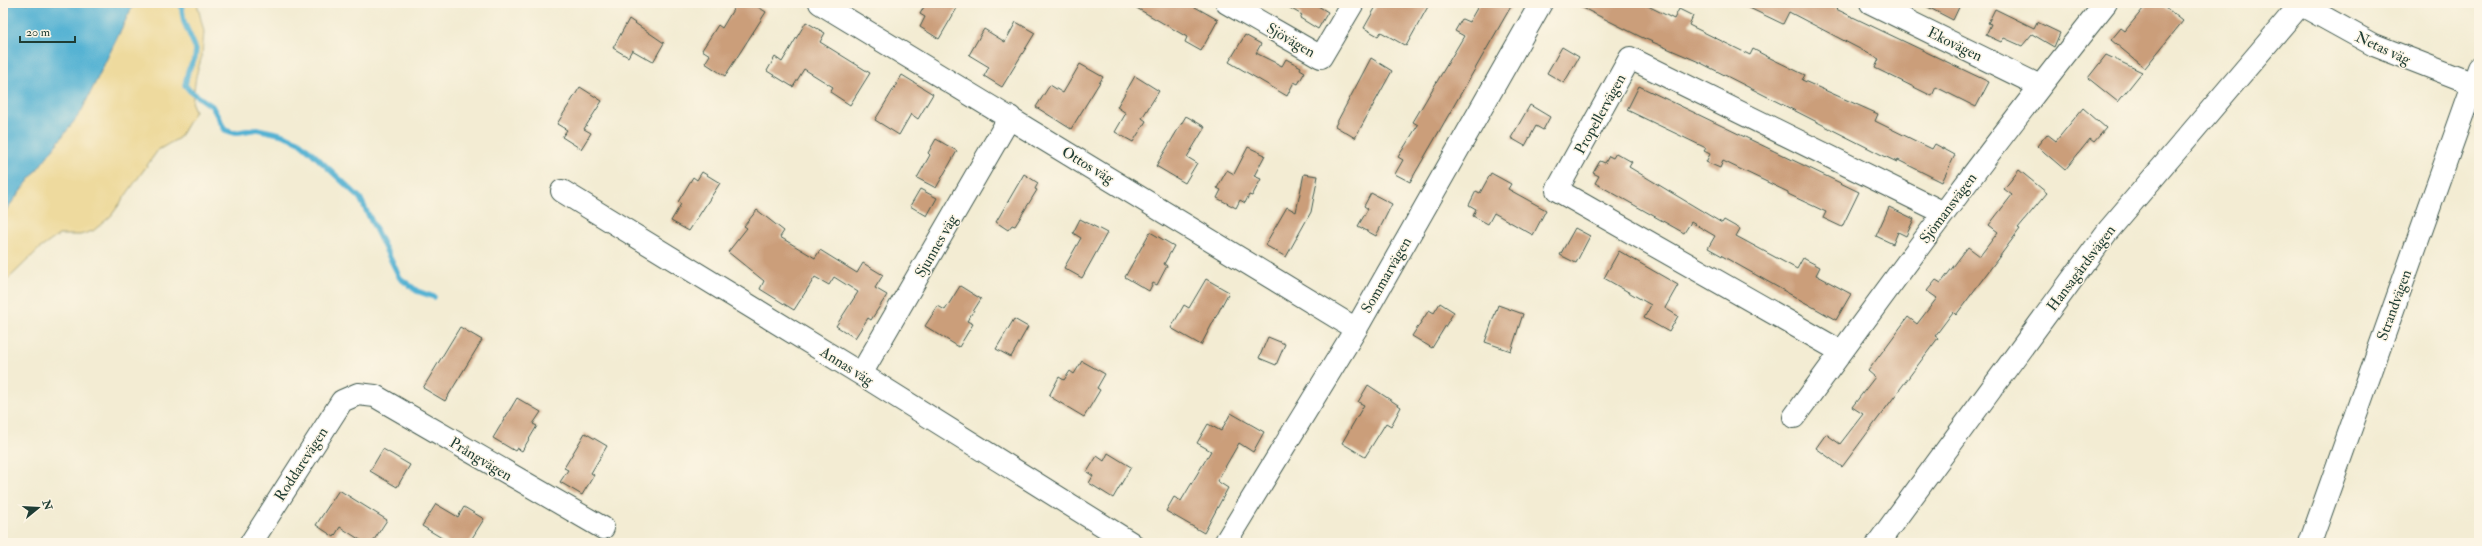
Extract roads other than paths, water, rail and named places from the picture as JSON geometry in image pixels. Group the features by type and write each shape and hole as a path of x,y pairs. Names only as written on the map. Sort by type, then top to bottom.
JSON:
{"street":[{"name":"Ottos väg","path":"820,3 1010,117 1356,329"},
{"name":"Sjövägen","path":"1227,3 1321,57 1353,3"},
{"name":"Sommarvägen","path":"1225,543 1356,329 1540,3"},
{"name":"Ekovägen","path":"1871,3 2040,86"},
{"name":"Sjömansvägen","path":"1794,417 1840,351 1944,213 2040,86 2106,3"},
{"name":"Netas väg","path":"2299,4 2374,45 2477,79"},
{"name":"Hansagårdsvägen","path":"1878,543 2107,232 2299,4"},
{"name":"Propellervägen","path":"1840,351 1557,190 1630,58 1944,213"},
{"name":"Strandvägen","path":"2310,543 2477,79"},
{"name":"Sjunnes väg","path":"861,374 1010,117"},
{"name":"Annas väg","path":"562,191 861,374 1131,543"},
{"name":"Prångvägen","path":"358,394 376,396 603,528"},
{"name":"Roddarevägen","path":"250,543 342,401 358,394"}],"water":[{"path":"3,3 134,3 81,112 3,214"}],"waterway":[{"path":"181,3 184,22 196,49 195,58 188,71 185,85 190,91 212,106 225,130 234,133 257,129 280,134 298,141 310,151 360,198 400,278 417,291 434,297"}]}
